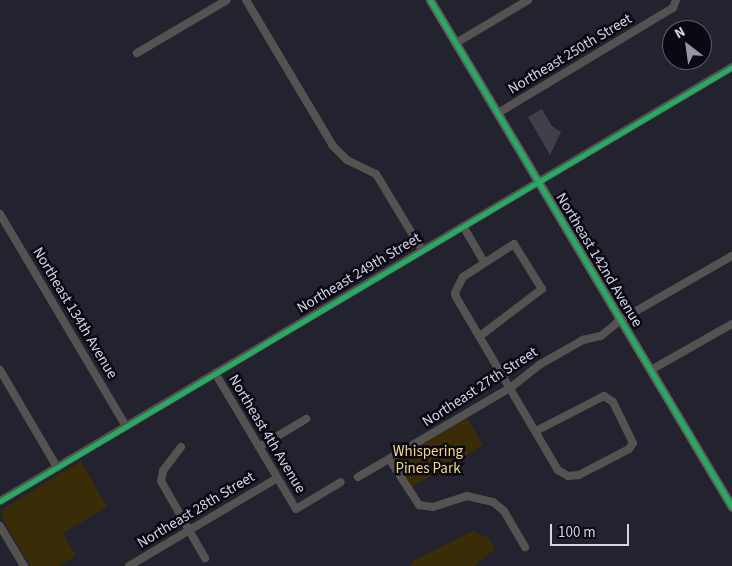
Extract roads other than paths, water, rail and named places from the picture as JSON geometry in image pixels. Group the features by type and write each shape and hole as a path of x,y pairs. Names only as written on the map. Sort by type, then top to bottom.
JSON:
{"main road":[{"name":"Northeast 142nd Avenue","path":"430,0 732,507"}],"street":[{"path":"137,53 226,0"},
{"path":"246,0 332,146 347,160 376,174 422,250"},
{"path":"456,43 528,0"},
{"name":"Northeast 250th Street","path":"498,113 673,8 676,0"},
{"name":"Northeast 249th Street","path":"0,501 732,67"},
{"name":"Northeast 134th Avenue","path":"0,214 126,426"},
{"path":"463,226 484,262"},
{"path":"480,336 542,289 518,247 511,244 459,280 455,288 456,297 558,470 568,476 579,475 629,449 633,443 608,397 597,398 536,431"},
{"name":"Northeast 27th Street","path":"358,477 510,388 539,365 592,337 732,256"},
{"path":"651,370 732,324"},
{"path":"0,370 57,467"},
{"name":"Northeast 4th Avenue","path":"215,373 296,509 341,482"},
{"path":"259,447 306,419"},
{"path":"181,447 161,479 205,558"},
{"path":"390,460 419,505 433,507 466,496 487,499 504,511 525,547"},
{"name":"Northeast 28th Street","path":"129,566 277,478"},
{"path":"0,526 24,566"}],"park label":[{"name":"Whispering Pines Park","path":"428,460"}]}
